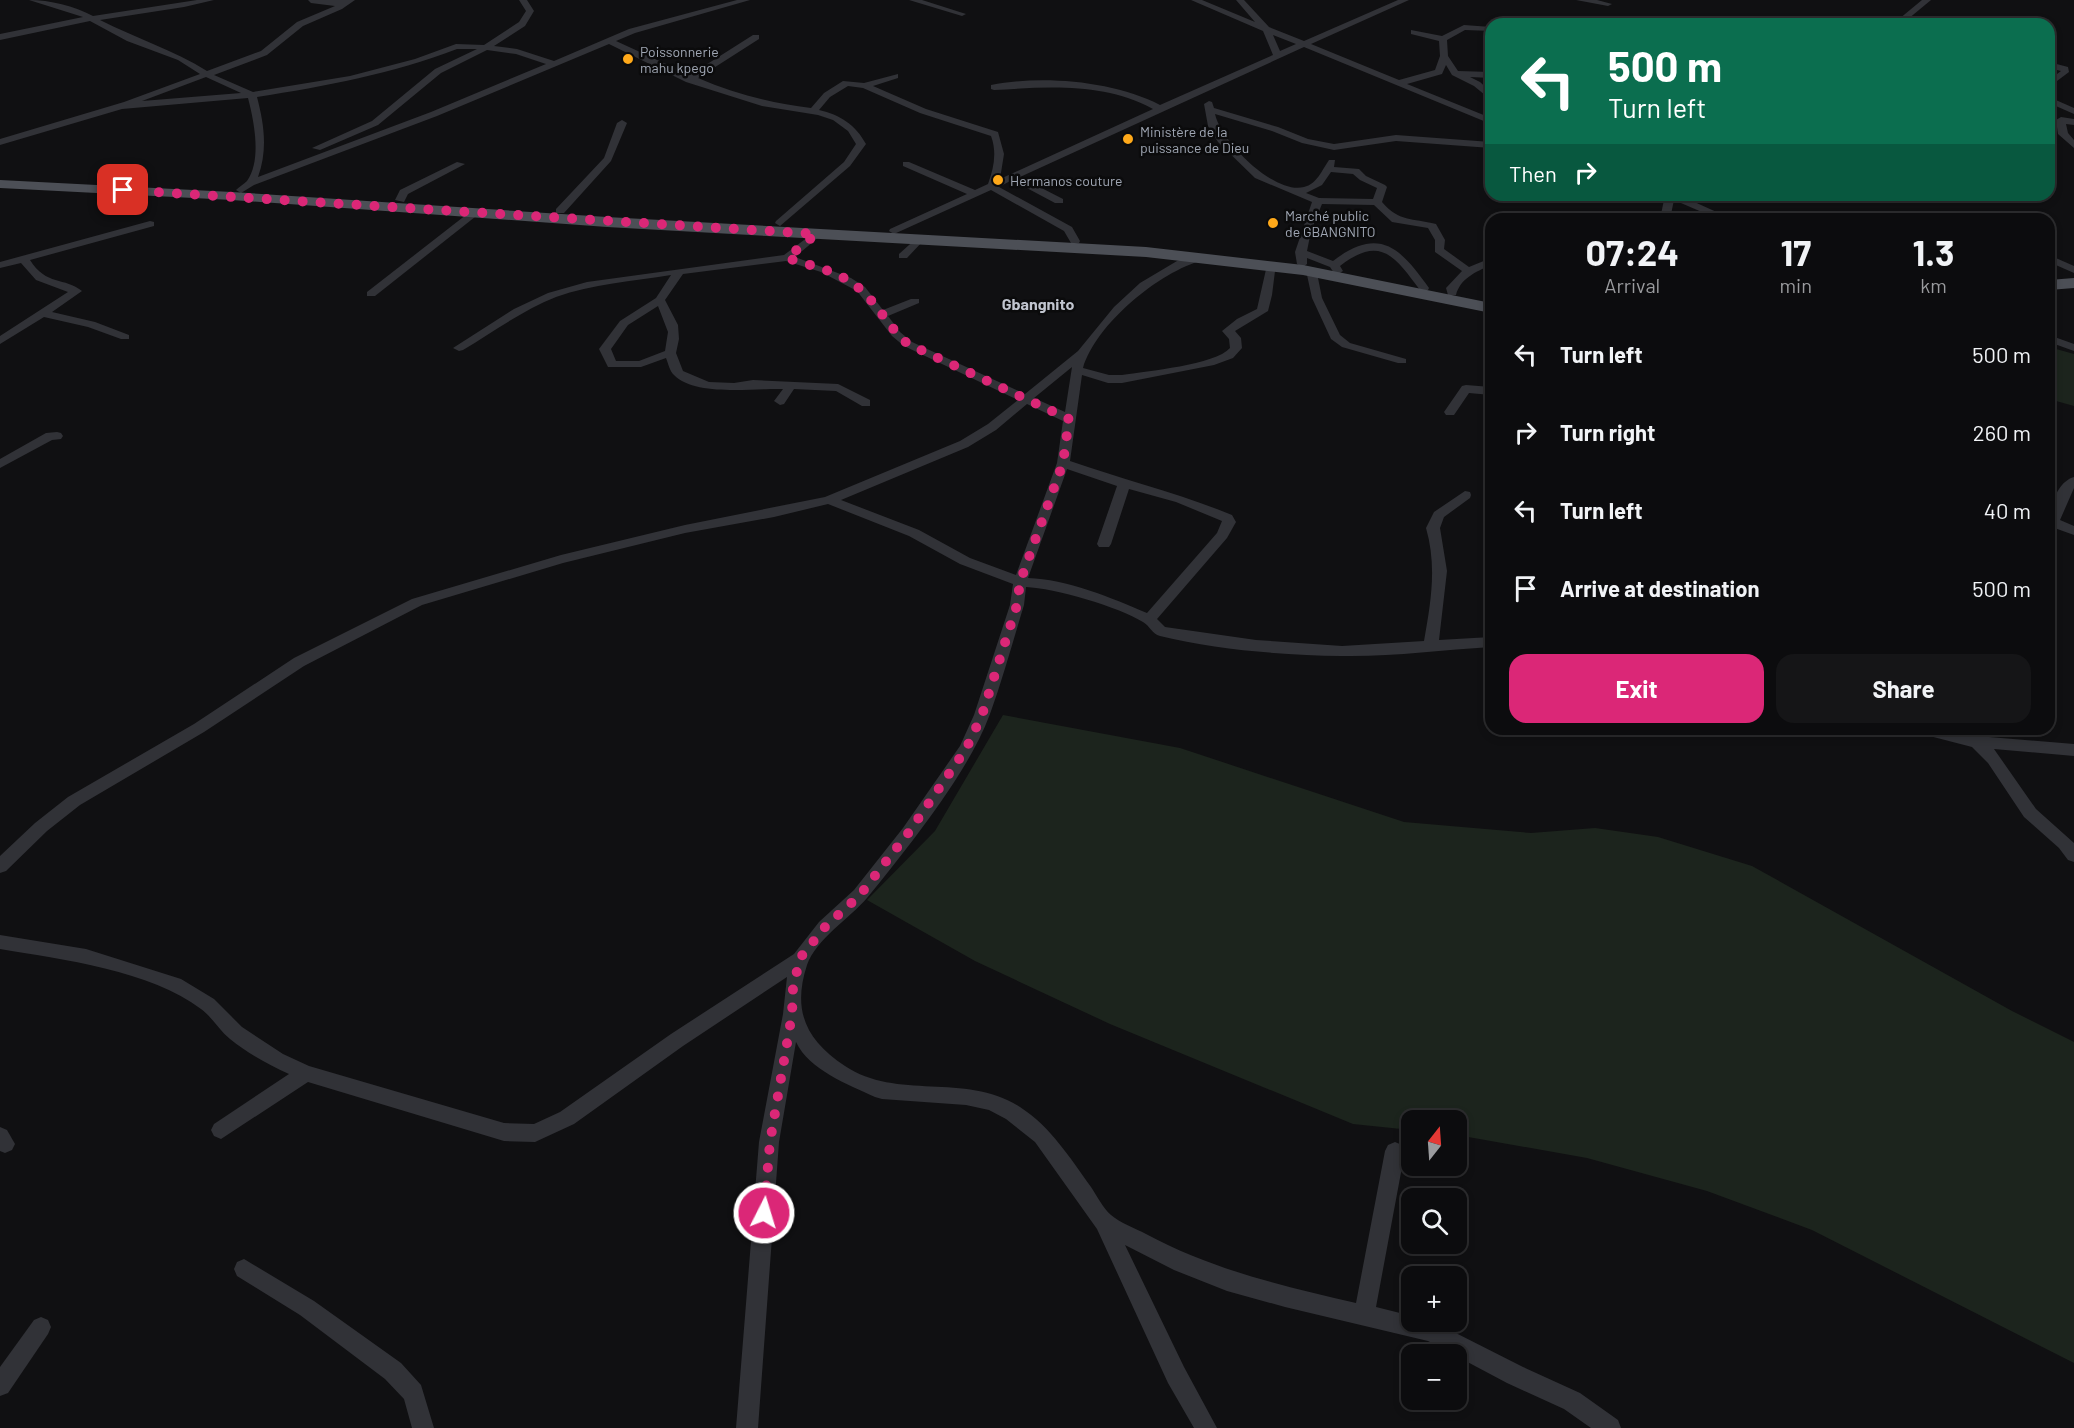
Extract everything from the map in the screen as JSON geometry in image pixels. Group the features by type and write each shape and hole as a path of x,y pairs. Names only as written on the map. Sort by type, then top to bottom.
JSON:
{"main road":[{"path":"0,177 246,187 560,211 1178,248 1302,262 1485,300"},
{"path":"0,184 232,196 816,234 917,231 1272,265 1302,262 1485,307"},
{"path":"2055,273 2074,271"},
{"path":"2055,285 2074,283"}],"street":[{"path":"33,0 79,12 130,39 181,58 206,74 252,95"},
{"path":"76,0 74,6 79,12"},
{"path":"0,37 90,17 173,8 210,0"},
{"path":"255,172 365,129 386,115 438,71 485,48 522,24 530,11 523,0"},
{"path":"246,187 434,114 632,31 746,0"},
{"path":"913,0 962,14"},
{"path":"1195,0 1485,119"},
{"path":"1240,0 1267,30 1278,56"},
{"path":"903,256 917,231 976,194 1162,110 1220,81 1405,0"},
{"path":"1580,0 1608,3"},
{"path":"1904,18 1927,0"},
{"path":"311,1 348,2"},
{"path":"0,142 119,106 269,50 300,24 348,2"},
{"path":"1414,32 1443,39 1464,27 1485,29"},
{"path":"689,80 756,37"},
{"path":"1439,72 1444,56 1443,39"},
{"path":"608,40 689,80 765,105 814,110 838,119 854,132 861,144 847,164 780,223"},
{"path":"119,106 252,95 379,73 456,46 526,54 552,63"},
{"path":"1444,56 1455,73 1477,84 1485,91"},
{"path":"2055,66 2065,69 2065,72 2055,80"},
{"path":"1399,83 1439,72 1485,75"},
{"path":"866,86 895,76"},
{"path":"1220,81 1210,90 1208,98 1212,110 1213,126 1223,142 1258,176 1318,201 1377,201"},
{"path":"814,110 827,95 849,82 866,86 922,111 995,134 999,144 1000,165 992,187"},
{"path":"994,87 1061,84 1109,88 1143,98 1162,110"},
{"path":"246,187 255,172 261,151 252,95"},
{"path":"2055,104 2074,111"},
{"path":"1212,110 1275,129 1305,141 1334,147 1396,138 1485,145"},
{"path":"2055,111 2061,120 2063,134 2074,145"},
{"path":"2055,119 2074,122"},
{"path":"560,211 608,159 621,123"},
{"path":"0,127 12,138"},
{"path":"1291,191 1306,191 1316,187 1328,169 1334,155 1334,147"},
{"path":"400,200 404,192 460,164"},
{"path":"906,164 976,194"},
{"path":"1328,169 1356,171 1363,178 1382,187 1377,201"},
{"path":"1013,177 1059,201"},
{"path":"992,187 1068,229 1075,241"},
{"path":"1318,201 1310,218 1302,262 1312,273 1317,298 1335,337 1346,345 1402,361"},
{"path":"1377,201 1388,216 1396,222 1432,226 1440,240 1439,250 1468,271"},
{"path":"1685,201 1713,213"},
{"path":"371,294 475,213"},
{"path":"0,265 150,224"},
{"path":"787,258 816,234"},
{"path":"1336,268 1359,249 1374,247 1388,250 1410,267 1424,288"},
{"path":"459,348 518,311 552,296 587,285 787,258 847,280 861,289 883,314 896,334 908,344 1069,419"},
{"path":"0,866 41,827 74,801 207,723 299,662 417,602 561,559 685,529 774,513 829,500 964,444 992,427 1024,399 1080,362 1118,309 1144,285 1181,263 1199,258"},
{"path":"0,341 77,291 41,281 33,274 24,259"},
{"path":"2055,261 2074,271"},
{"path":"1452,293 1451,288 1468,271 1485,264"},
{"path":"1080,362 1108,379 1122,379 1210,363 1229,356 1236,348 1236,339 1228,331 1241,321 1262,311 1272,265"},
{"path":"660,300 673,327 674,345 670,352 648,362 626,366 612,364 605,349 624,323 660,300 679,271"},
{"path":"883,314 915,301"},
{"path":"43,314 91,324 125,337"},
{"path":"2055,340 2074,348"},
{"path":"670,352 678,373 699,383 734,387 753,384 838,388 866,403"},
{"path":"0,942 86,956 175,984 208,1004 236,1033 277,1060 306,1073 504,1132 535,1133 567,1118 677,1040 800,958 825,927 860,895 909,832 966,749 982,715 1017,605 1020,582 1063,463 1080,362"},
{"path":"780,401 791,386"},
{"path":"1450,412 1466,389 1485,391"},
{"path":"0,464 50,436 57,436"},
{"path":"1063,463 1203,507 1227,518 1229,522 1222,535 1149,619"},
{"path":"2055,514 2069,484 2074,481"},
{"path":"1104,544 1124,484"},
{"path":"1431,644 1441,582 1441,557 1433,528 1439,514 1465,495"},
{"path":"829,500 914,533 965,561 1020,582 1043,583 1113,604 1149,619 1160,631 1184,636 1300,649 1363,650 1485,642"},
{"path":"2055,524 2074,531"},
{"path":"1948,735 1977,742 2074,750"},
{"path":"1977,742 1998,763 2028,811 2046,830 2069,847 2074,855"},
{"path":"747,1428 770,1142 792,1014 793,988 800,958"},
{"path":"792,1014 806,1044 840,1073 882,1090 966,1096 992,1102 1013,1113 1042,1136 1104,1222 1176,1375 1206,1428"},
{"path":"221,1130 306,1073"},
{"path":"1364,1314 1395,1151"},
{"path":"1104,1222 1153,1249 1208,1274 1286,1298 1431,1331 1515,1375 1572,1401 1610,1428"},
{"path":"244,1269 307,1308 393,1371 413,1393 423,1428"},
{"path":"0,1385 41,1327"}],"shaded area":[{"path":"2055,349 2074,354 2074,406 2055,401"},
{"path":"1003,715 1180,748 1404,822 1531,833 1595,828 1658,837 1752,866 2012,1011 2074,1042 2074,1363 1812,1230 1707,1191 1587,1158 1467,1137 1467,1110 1401,1110 1401,1129 1353,1124 1110,1024 975,961 867,900 935,831"}],"place":[{"name":"Poissonnerie mahu kpego","path":"628,59"},
{"name":"Ministère de la puissance de Dieu","path":"1128,139"},
{"name":"Hermanos couture","path":"998,180"},
{"name":"Marché public de GBANGNITO","path":"1273,223"}],"district":[{"name":"Gbangnito","path":"1038,303"}],"route":[{"path":"123,190 816,234 787,258 825,270 861,289 883,314 889,326 908,344 1069,419 1063,463 1020,582 1017,605 1005,647 982,715 966,749 909,832 860,895 825,927 800,958 793,988 792,1014 770,1142 764,1213"}]}
